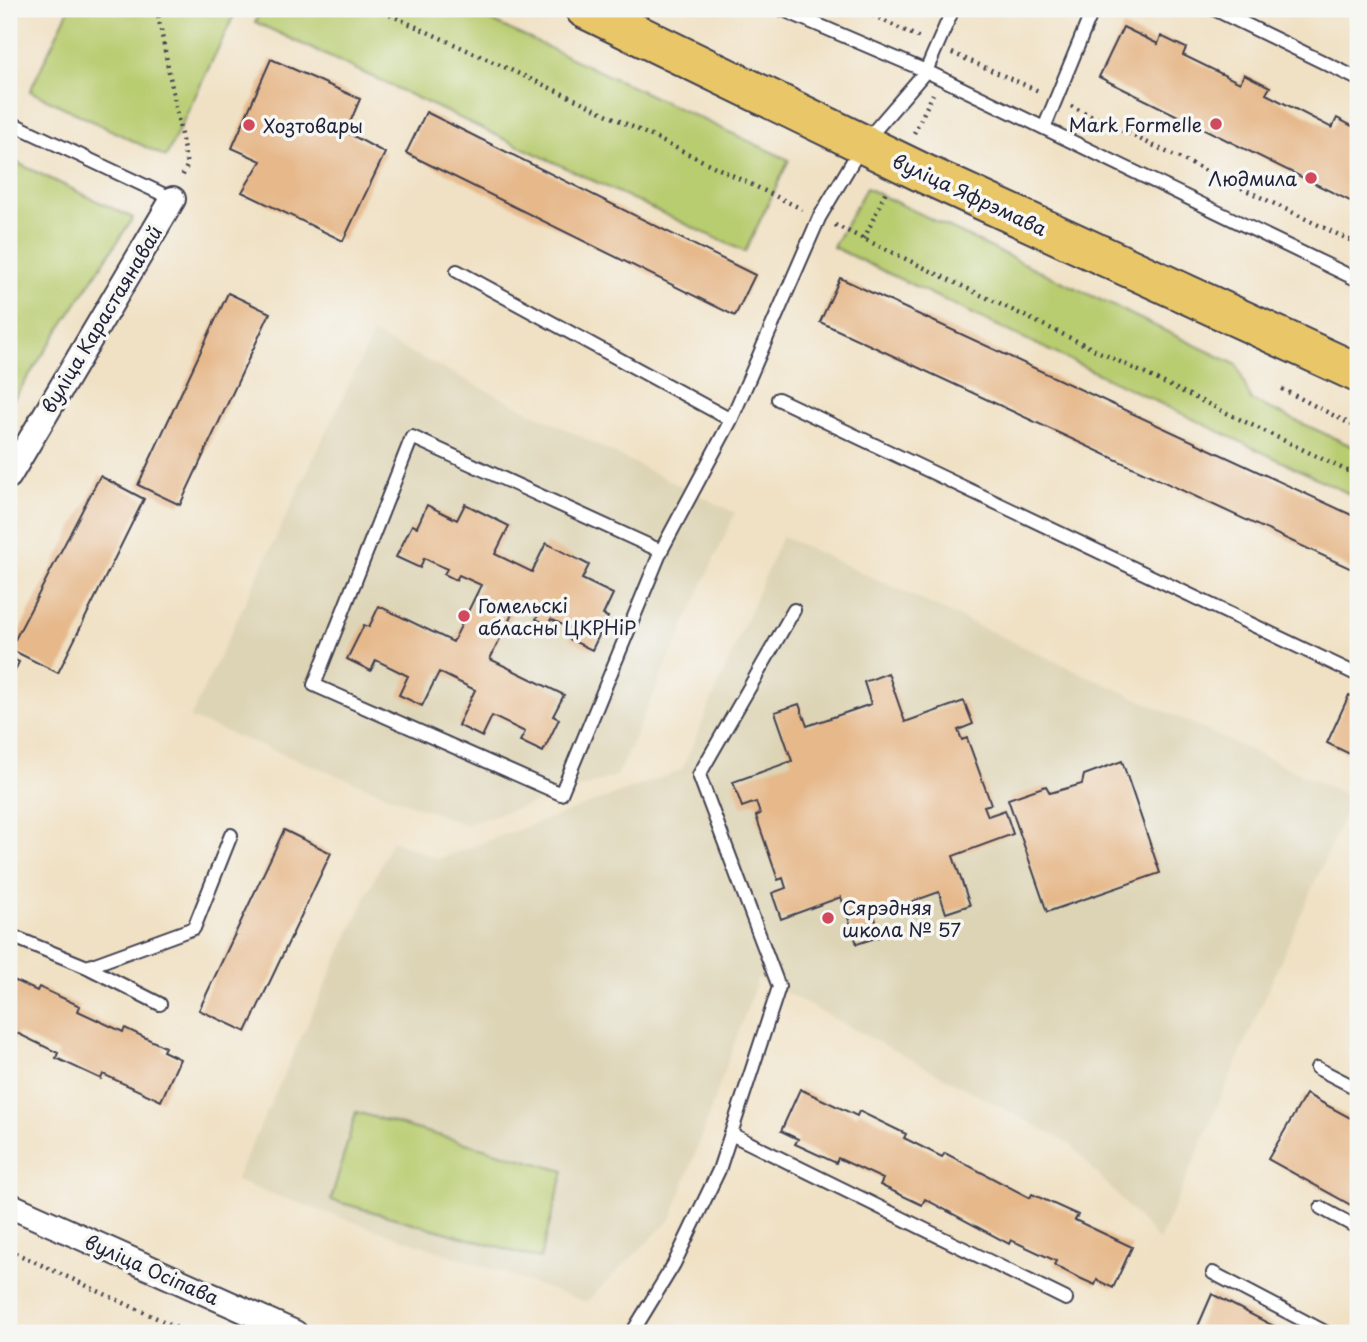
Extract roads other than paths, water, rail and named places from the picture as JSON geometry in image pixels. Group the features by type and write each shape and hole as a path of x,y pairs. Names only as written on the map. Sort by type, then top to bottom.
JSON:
{"main road":[{"name":"вуліца Яфрэмава","path":"585,9 863,144 1358,373"}],"street":[{"name":"вуліца Карастаянавай","path":"9,476 173,199"},
{"name":"вуліца Осіпава","path":"9,1205 295,1333"}],"lane":[{"path":"781,9 926,71 1358,280"},
{"path":"661,551 412,437 314,685 561,794 661,551 731,420 819,218 863,144 926,71 953,9"},
{"path":"1044,128 1093,9"},
{"path":"1214,9 1358,79"},
{"path":"9,122 173,199"},
{"path":"457,271 731,420"},
{"path":"778,399 1358,675"},
{"path":"632,1333 674,1264 719,1170 779,987 699,775 794,610"},
{"path":"87,967 194,928 231,835"},
{"path":"9,935 87,967 160,1004"},
{"path":"1317,1068 1358,1089"},
{"path":"731,1134 1066,1299"},
{"path":"1321,1208 1358,1228"},
{"path":"1213,1273 1327,1333"}],"place":[{"name":"Mark Formelle","path":"1216,124"},
{"name":"Хозтовары","path":"249,125"},
{"name":"Людмила","path":"1311,178"},
{"name":"Гомельскі абласны ЦКРНіР","path":"464,616"},
{"name":"Сярэдняя школа № 57","path":"828,918"}]}
